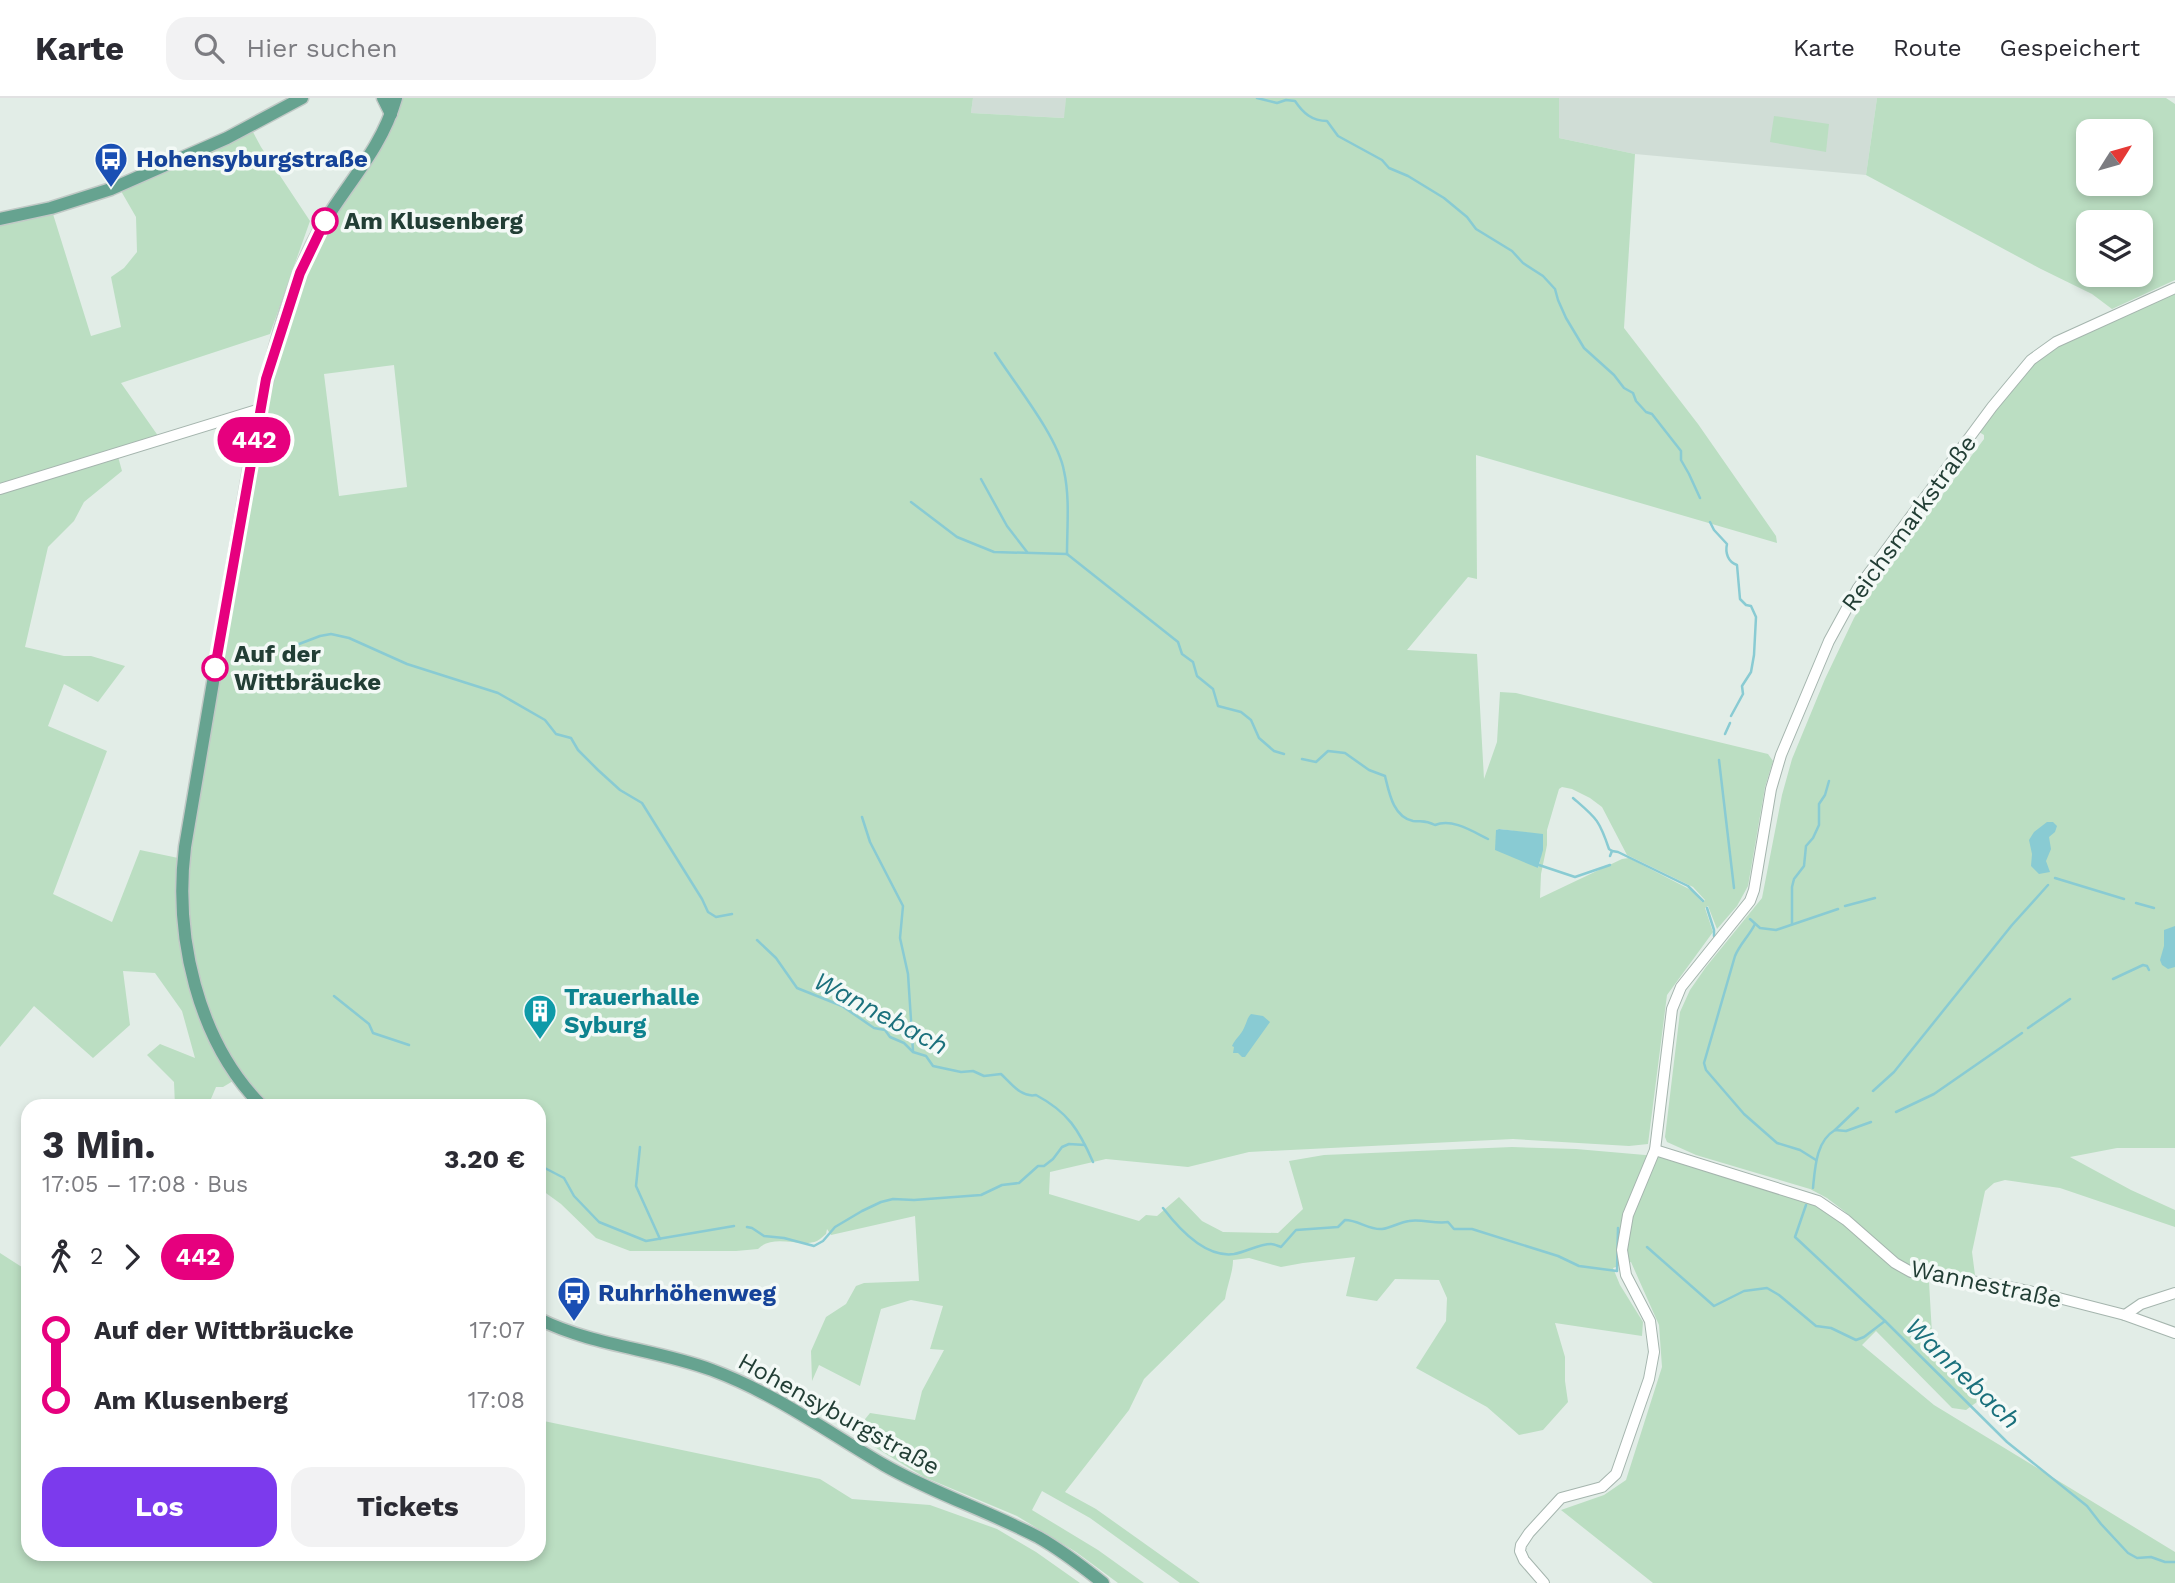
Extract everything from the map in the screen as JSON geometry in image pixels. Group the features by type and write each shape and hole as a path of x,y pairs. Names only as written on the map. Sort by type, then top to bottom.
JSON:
{"main road":[{"path":"0,219 51,208 111,189 227,138 302,98"},
{"path":"383,98 391,114"},
{"path":"390,98 391,114"},
{"path":"256,1099 238,1078 219,1044 204,1009 189,957 183,896 187,835 260,409 277,341 308,253 325,221 374,150 396,98"},
{"name":"Hohensyburgstraße","path":"546,1322 594,1339 705,1367 756,1388 904,1475 1041,1539 1103,1583"}],"street":[{"name":"Reichsmarkstraße","path":"1544,1583 1521,1556 1521,1545 1560,1498 1602,1487 1616,1474 1649,1379 1654,1352 1650,1321 1626,1275 1622,1250 1628,1215 1656,1150 1672,1009 1681,987 1749,901 1754,890 1771,789 1781,755 1844,611 1873,567 1992,407 2031,360 2056,342 2175,288"},
{"path":"0,489 260,409"},
{"name":"Wannestraße","path":"1656,1150 1818,1201 1846,1220 1895,1263 1911,1272 2003,1286 2125,1315 2175,1333"},
{"path":"2125,1315 2141,1304 2175,1293"}],"shaded area":[{"path":"973,98 1066,98 1065,118 971,113"},
{"path":"1559,98 1877,98 1866,175 1635,154 1559,138"}],"green space":[{"path":"390,98 973,98 971,113 1064,118 1066,98 1559,98 1559,138 1635,154 1624,328 1698,424 1776,536 1777,543 1476,455 1477,579 1468,577 1407,650 1477,654 1484,779 1497,742 1500,692 1516,693 1768,754 1773,761 1765,787 1748,886 1737,906 1717,929 1708,906 1705,908 1713,932 1667,995 1648,1144 1629,1146 1513,1139 1249,1152 1188,1167 1106,1159 1050,1172 1049,1194 1139,1221 1146,1215 1157,1216 1179,1197 1202,1221 1223,1232 1278,1233 1303,1209 1289,1161 1324,1155 1512,1147 1668,1157 1803,1199 1830,1210 1902,1272 1929,1282 1932,1334 1981,1399 1966,1410 1952,1408 1876,1331 1862,1345 1934,1405 2175,1552 2175,1583 1653,1583 1561,1510 1604,1495 1626,1480 1662,1367 1659,1325 1631,1262 1613,1268 1620,1285 1643,1322 1642,1336 1555,1323 1565,1357 1568,1402 1543,1430 1519,1435 1487,1407 1416,1368 1446,1321 1447,1298 1439,1280 1395,1279 1377,1301 1346,1296 1355,1257 1281,1267 1249,1258 1233,1260 1225,1299 1144,1379 1129,1410 1065,1492 1096,1509 1200,1583 1180,1583 1090,1518 1042,1491 1032,1510 1098,1550 1144,1583 1118,1583 1076,1552 1017,1516 924,1477 853,1434 870,1413 915,1420 922,1391 944,1350 930,1349 943,1306 911,1300 881,1309 860,1386 819,1365 812,1381 811,1351 826,1317 846,1304 856,1286 864,1283 919,1281 915,1216 831,1235 827,1229 826,1234 810,1243 779,1241 764,1244 758,1249 736,1251 630,1251 596,1238 546,1193 546,1099 256,1099 238,1078 223,1087 216,1087 211,1099 175,1099 174,1082 147,1055 160,1044 195,1058 182,1011 155,973 123,971 130,1025 93,1058 34,1006 0,1047 0,223 53,214 91,336 121,327 111,277 124,268 137,252 136,217 121,191 253,132 310,221 270,334 121,383 161,440 117,453 122,471 84,502 74,521 48,547 25,647 64,656 91,656 125,666 98,702 64,684 48,726 107,751 53,894 112,922 140,850 183,859 255,435 300,273 374,150","holes":["394,365 407,487 339,496 324,374","1559,789 1572,789 1602,807 1627,855 1693,887 1705,900 1702,902 1691,890 1629,858 1540,898 1547,830","1496,830 1543,835 1538,868"]},
{"path":"1877,98 2166,98 2175,104 2175,280 2112,309 2078,287 2153,287 2153,210 2076,210 2076,286 1866,175"},
{"path":"1774,116 1829,124 1826,152 1770,142"},
{"path":"2175,288 2175,1148 2117,1148 2070,1157 2175,1210 2175,1227 2060,1188 2005,1180 1994,1183 1985,1191 1972,1252 1975,1275 1920,1270 1907,1265 1885,1249 1844,1211 1810,1189 1696,1155 1667,1142 1665,1137 1680,1012 1690,990 1706,967 1762,898 1782,795 1792,759 1825,679 1866,597 1984,439 1984,435 1979,432 2044,349"},
{"path":"0,1253 21,1266 21,1561 546,1561 546,1421 820,1479 852,1499 930,1505 997,1529 1080,1583 0,1583"}],"water":[{"path":"2047,822 2053,822 2057,826 2049,837 2051,849 2046,861 2050,872 2039,874 2031,866 2029,840 2034,832"},
{"path":"1496,830 1543,834 1543,850 1538,868 1495,850"},
{"path":"2175,926 2175,967 2168,969 2160,960 2164,946 2164,930"},
{"path":"1251,1014 1263,1016 1270,1022 1245,1057 1242,1057 1233,1053 1232,1046"}],"waterway":[{"path":"1257,98 1277,103 1295,101 1308,116 1327,121 1338,136 1444,198 1467,217 1476,229 1512,251 1523,263 1543,276 1555,289 1566,318 1584,348 1614,375 1624,388 1633,393 1636,401 1646,412 1652,414 1681,451 1681,460 1700,498"},
{"path":"995,353 1035,411 1060,457 1067,492 1067,554"},
{"path":"981,479 1007,526 1027,552"},
{"path":"911,502 957,537 994,552 1067,554"},
{"path":"1710,522 1727,544 1729,559 1737,565 1740,599 1751,606 1756,617 1751,672 1742,686 1743,694 1731,716"},
{"path":"1067,554 1178,642 1182,654 1193,662 1197,676 1213,689 1218,706 1241,712 1251,720 1259,738 1274,751 1284,754"},
{"name":"Wannebach","path":"299,644 331,634 349,638 407,664 498,693 545,720 556,734 571,738 578,750 620,790 642,803 708,912 716,917 732,914"},
{"path":"1725,734 1730,723"},
{"path":"1302,759 1316,762 1328,751 1345,753 1369,770 1385,776 1393,803 1406,819 1435,825 1455,824 1488,839"},
{"path":"1719,760 1734,888"},
{"path":"1792,924 1794,879 1804,866 1806,846 1819,825 1819,804 1829,781"},
{"path":"1573,798 1596,820 1612,851"},
{"path":"862,817 870,842 903,906 900,938 908,974 913,1051"},
{"path":"1610,856 1612,851 1618,852 1688,886 1703,901"},
{"path":"1539,865 1575,877 1610,865"},
{"path":"2055,878 2124,899"},
{"path":"1873,1091 1894,1072 2012,925 2048,885"},
{"path":"1845,906 1875,898"},
{"path":"2136,903 2154,908"},
{"path":"1707,908 1714,936"},
{"path":"1750,919 1760,928 1776,930 1838,909"},
{"path":"1755,924 1735,956 1704,1063 1706,1070 1744,1114 1777,1143 1800,1150 1816,1160"},
{"name":"Wannebach","path":"757,940 776,958 797,988 842,1006 874,1028 885,1030 890,1037 904,1043 913,1052 926,1056 933,1066 961,1072 973,1071 984,1076 1001,1074 1021,1092 1047,1101 1071,1123 1093,1162"},
{"path":"2113,979 2143,965 2149,970"},
{"path":"334,996 369,1024 373,1033 409,1045"},
{"path":"2028,1028 2070,999"},
{"path":"1896,1112 1934,1094 2022,1033"},
{"path":"1835,1130 1858,1108"},
{"path":"1813,1188 1820,1148 1829,1135 1835,1130 1846,1131 1871,1122"},
{"path":"747,1227 764,1236 814,1246 823,1241 835,1227 881,1202 893,1199 981,1195 1002,1185 1019,1183 1038,1166 1044,1166 1053,1159 1062,1147 1069,1144 1085,1145"},
{"path":"640,1147 636,1186 660,1239"},
{"path":"546,1169 564,1178 574,1196 599,1222 646,1241 734,1226"},
{"path":"1806,1205 1795,1237 1885,1321"},
{"name":"Wannebach","path":"1163,1208 1177,1225 1203,1247 1224,1254 1239,1253 1266,1244 1281,1247 1296,1230 1338,1227 1345,1220 1382,1229 1406,1222 1448,1222 1454,1229 1472,1229 1558,1256 1579,1266 1617,1271 1618,1228"},
{"name":"Wannebach","path":"1647,1247 1714,1306 1744,1291 1767,1288 1816,1326 1831,1328 1856,1340 1885,1321 2007,1442 2087,1506 2128,1553 2137,1558 2151,1557 2175,1562"}],"bus line":[{"name":"442","path":"215,668 266,379 300,273 325,221"}],"place":[{"name":"Hohensyburgstraße","path":"111,189"},
{"name":"Am Klusenberg","path":"325,221"},
{"name":"Auf der Wittbräucke","path":"215,668"},
{"name":"Trauerhalle Syburg","path":"540,1041"},
{"name":"Ruhrhöhenweg","path":"574,1323"}]}
